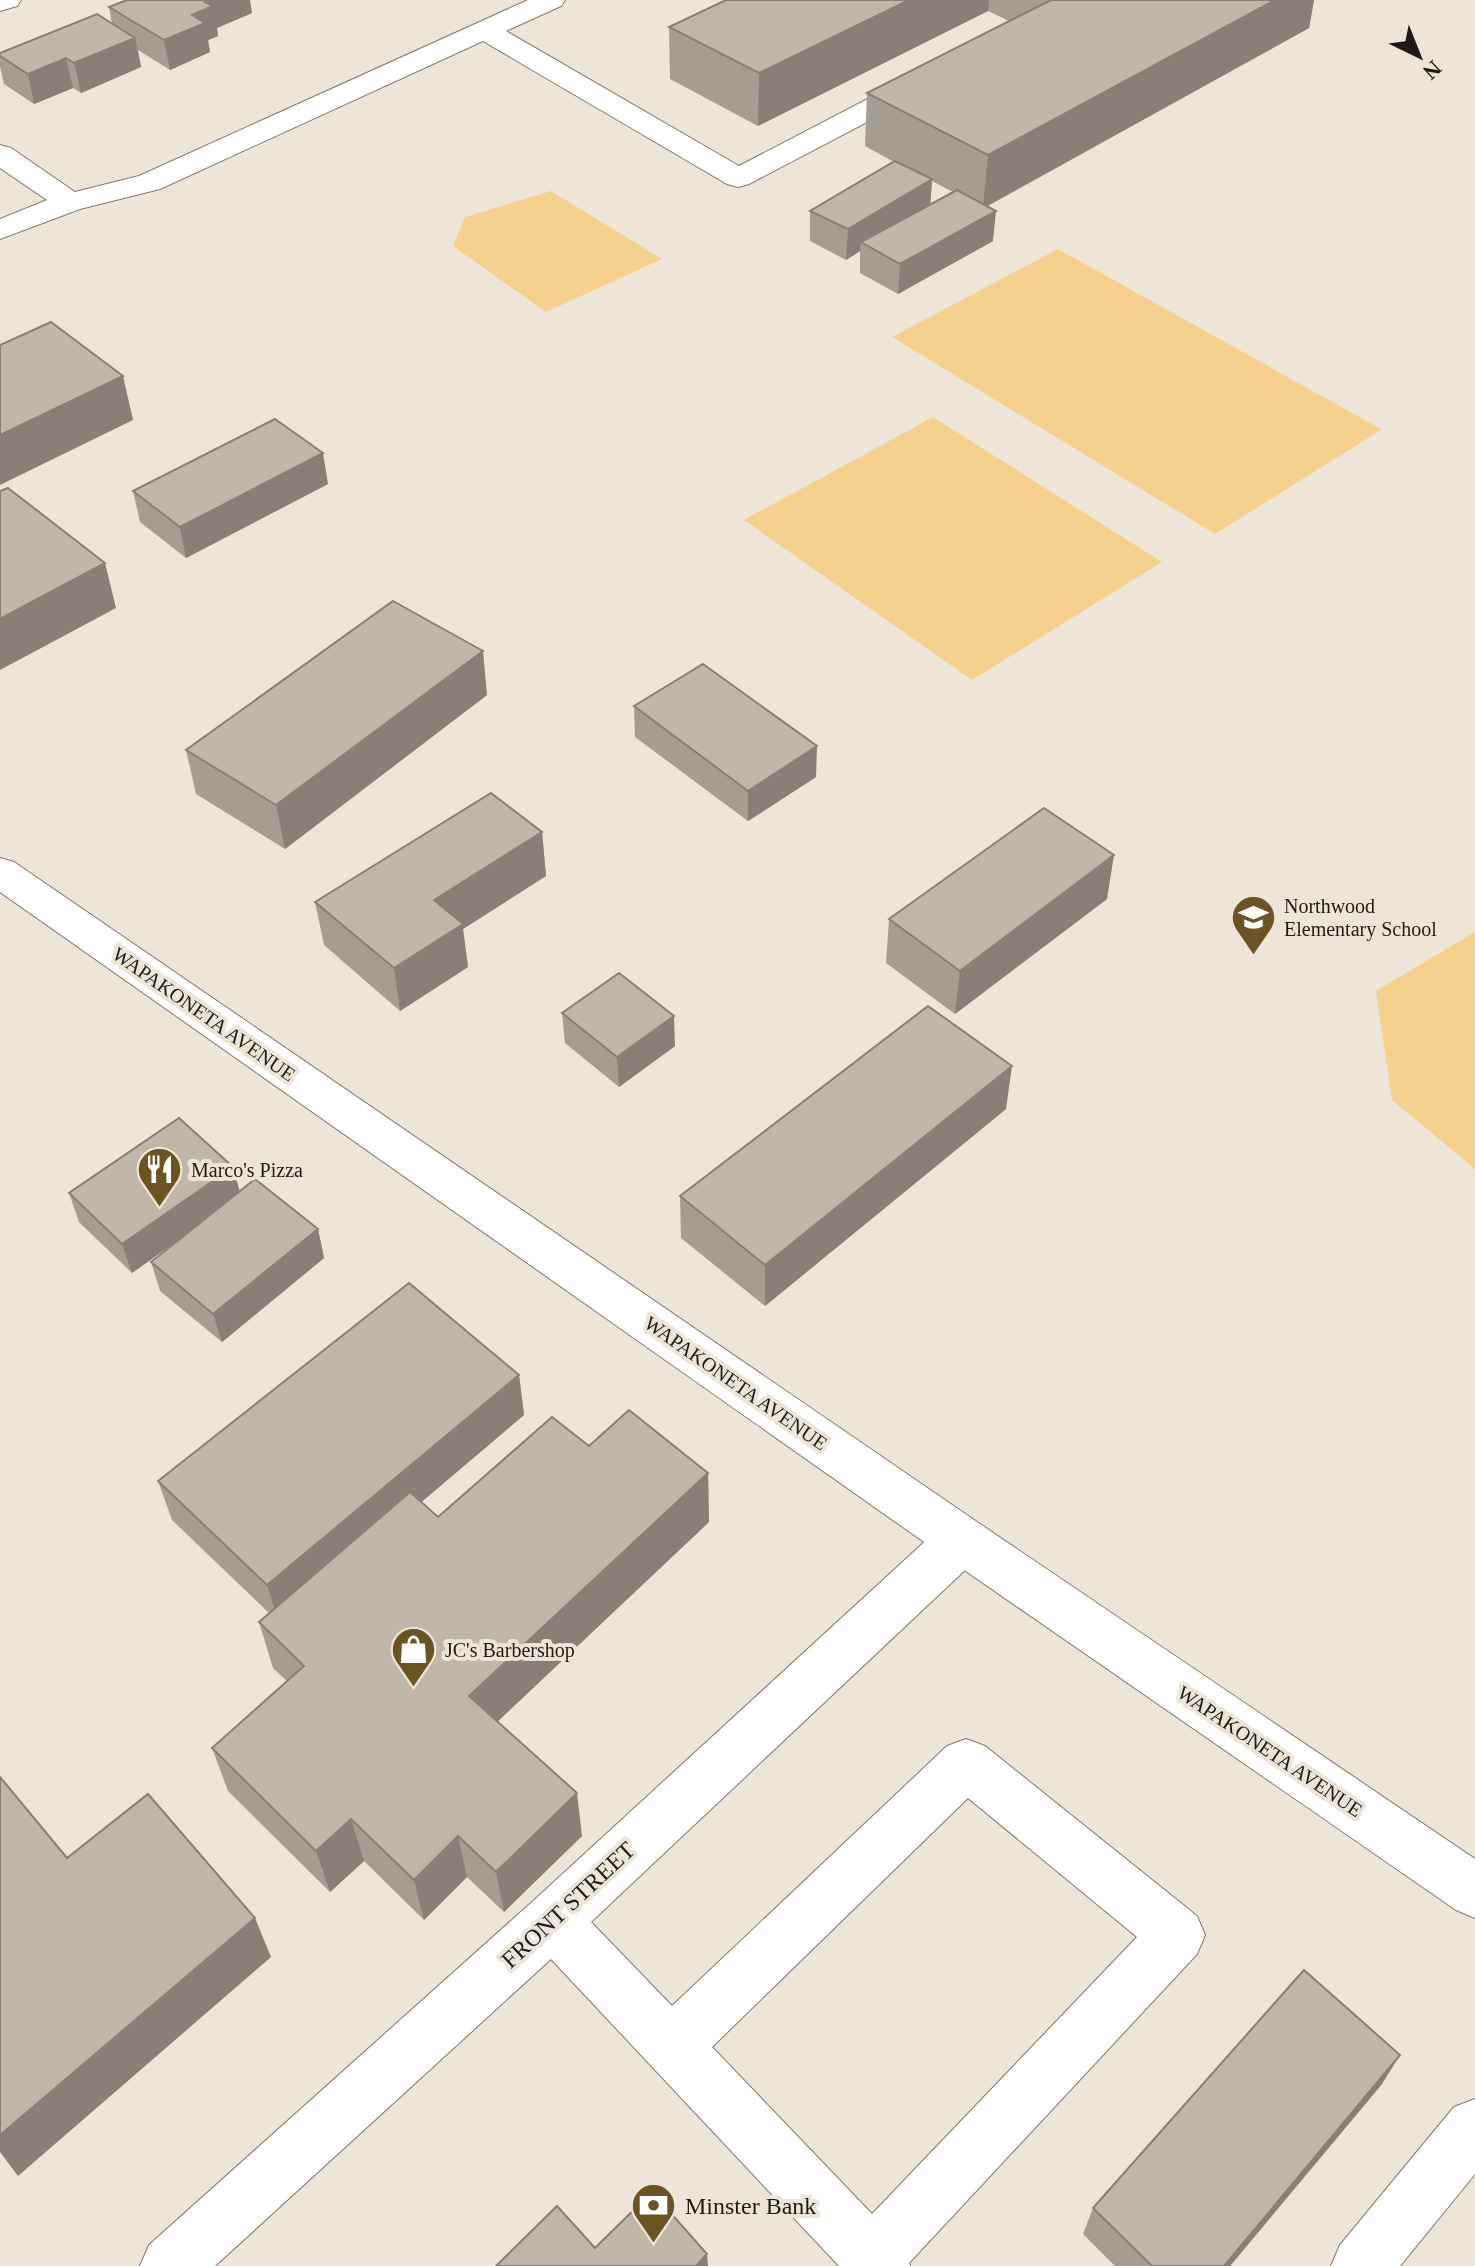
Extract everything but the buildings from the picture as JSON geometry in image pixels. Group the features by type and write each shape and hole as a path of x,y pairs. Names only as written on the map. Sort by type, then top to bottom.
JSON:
{"main road":[{"path":"0,3 7,0"},
{"path":"0,230 70,202 149,183 551,0"},
{"path":"484,30 738,178 942,71"},
{"path":"0,154 70,202"},
{"name":"WAPAKONETA AVENUE","path":"0,872 962,1540 1475,1891"},
{"name":"FRONT STREET","path":"170,2266 552,1921 962,1540"},
{"path":"552,1921 876,2262 1177,1935 966,1764 672,2046"},
{"path":"1361,2266 1475,2128"}],"shaded area":[{"path":"551,191 662,259 546,312 453,246 465,217"},
{"path":"1058,249 1381,430 1215,534 892,337"},
{"path":"933,417 1162,562 972,680 744,520"},
{"path":"1475,932 1475,1169 1392,1100 1376,991"}],"place":[{"name":"Northwood Elementary School","path":"1253,957"},
{"name":"Marco's Pizza","path":"160,1209"},
{"name":"JC's Barbershop","path":"414,1689"},
{"name":"Minster Bank","path":"654,2245"}]}
